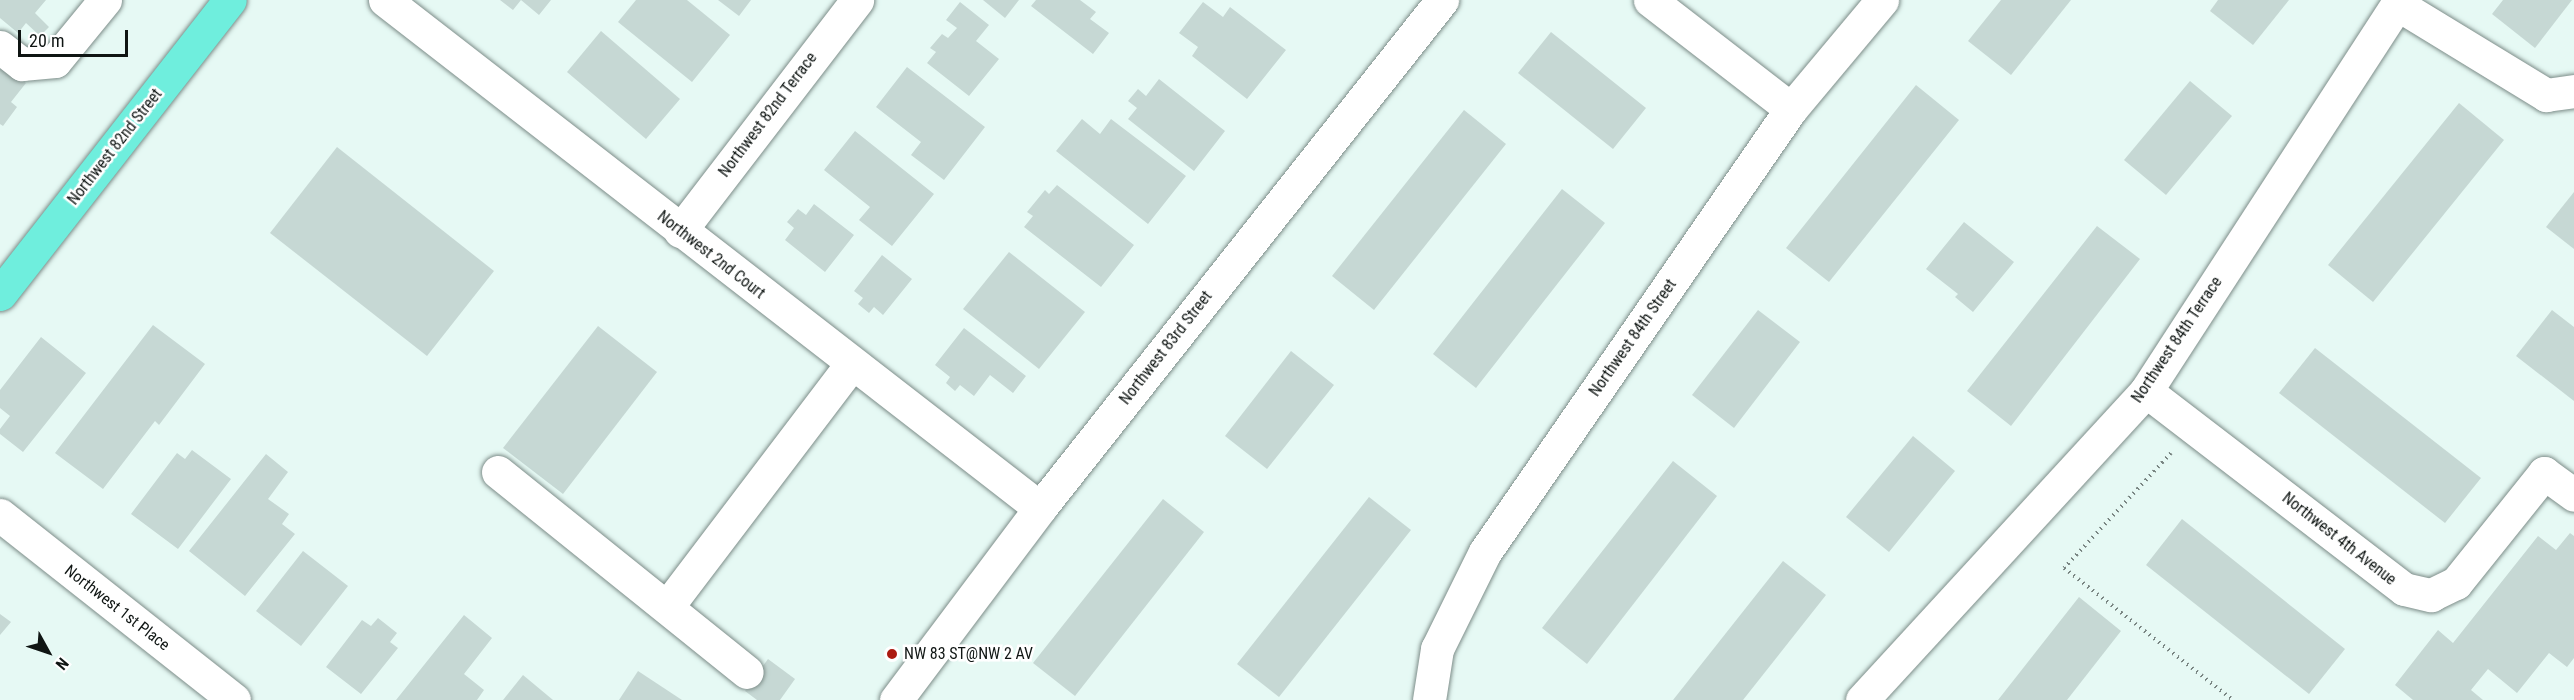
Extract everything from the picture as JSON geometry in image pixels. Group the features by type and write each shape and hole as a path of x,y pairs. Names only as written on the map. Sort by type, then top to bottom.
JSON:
{"main road":[{"name":"Northwest 82nd Street","path":"0,294 230,0"}],"street":[{"path":"0,46 22,64 55,61 105,0"},
{"name":"Northwest 2nd Court","path":"385,0 1040,508"},
{"name":"Northwest 82nd Terrace","path":"680,231 857,0"},
{"name":"Northwest 83rd Street","path":"896,700 1040,508 1442,0"},
{"path":"1650,0 1791,108"},
{"name":"Northwest 84th Street","path":"1429,700 1437,649 1485,552 1791,108 1882,0"},
{"path":"2398,2 2546,95 2574,91"},
{"name":"Northwest 84th Terrace","path":"1862,700 2146,391 2398,2"},
{"path":"667,607 852,363"},
{"name":"Northwest 4th Avenue","path":"2146,391 2404,589 2431,595 2456,583 2544,473 2574,495"},
{"path":"498,472 747,672"},
{"name":"Northwest 1st Place","path":"0,516 234,700"}],"path":[{"path":"2194,428 2064,568 2232,700"}],"building":[{"path":"0,0 46,0 35,13 49,27 40,36 26,23 18,33 0,18"},
{"path":"500,0 521,0 513,10"},
{"path":"521,0 551,0 539,15"},
{"path":"636,0 687,0 730,35 692,82 618,22"},
{"path":"718,0 751,0 739,16"},
{"path":"983,0 1019,0 1005,18"},
{"path":"1036,0 1080,0 1096,12 1090,19 1109,33 1093,54 1031,6"},
{"path":"2001,0 2071,0 2011,75 1968,41"},
{"path":"2218,0 2289,0 2253,45 2210,11"},
{"path":"2503,0 2572,0 2535,48 2492,14"},
{"path":"960,2 989,25 976,41 999,59 969,96 927,63 936,52 930,48 942,34 948,38 957,28 946,20"},
{"path":"1203,2 1223,17 1230,7 1286,50 1247,99 1192,56 1198,47 1179,33"},
{"path":"601,31 680,99 646,139 567,72"},
{"path":"1551,32 1646,108 1613,149 1518,73"},
{"path":"0,63 26,83 11,102 17,107 3,126 0,124"},
{"path":"907,67 985,127 944,180 911,155 921,142 876,107"},
{"path":"1159,79 1225,131 1194,171 1128,119 1137,108 1128,101 1138,89 1146,96"},
{"path":"2190,81 2232,116 2166,195 2124,160"},
{"path":"1916,85 1959,120 1829,282 1786,248"},
{"path":"2459,103 2504,140 2373,302 2328,265"},
{"path":"1464,110 1506,144 1374,310 1332,276"},
{"path":"1082,119 1100,134 1111,119 1186,176 1148,224 1056,151"},
{"path":"855,131 934,194 892,246 859,220 870,207 824,170"},
{"path":"337,147 494,271 427,356 270,233"},
{"path":"1057,185 1134,245 1101,287 1024,227 1033,216 1027,212 1045,190 1049,194"},
{"path":"1562,189 1605,223 1476,388 1433,354"},
{"path":"2574,192 2574,249 2546,227"},
{"path":"814,204 854,235 825,272 785,240 794,228 787,222 798,209 806,215"},
{"path":"1964,222 2014,262 1973,312 1955,297 1958,294 1926,269"},
{"path":"2097,226 2140,259 2011,426 1967,391"},
{"path":"1009,252 1085,312 1039,369 963,309"},
{"path":"882,255 912,279 883,315 874,307 869,313 858,304 863,298 854,291"},
{"path":"1758,310 1800,342 1734,428 1692,395"},
{"path":"2552,310 2574,327 2574,401 2516,356"},
{"path":"153,325 205,364 159,425 155,421 103,489 55,453"},
{"path":"598,326 657,372 563,494 503,448"},
{"path":"964,328 1026,376 1013,393 990,375 974,396 960,385 955,391 946,383 950,377 935,365"},
{"path":"41,337 86,373 23,452 0,434 0,429 10,416 0,408 0,390"},
{"path":"2315,348 2481,478 2445,523 2279,393"},
{"path":"1291,351 1334,385 1267,469 1225,436"},
{"path":"1913,436 1955,471 1889,552 1846,517"},
{"path":"192,450 231,479 178,549 131,514 177,453 185,459"},
{"path":"266,454 288,472 268,499 289,514 282,524 295,534 245,596 189,551"},
{"path":"1673,461 1717,496 1587,664 1542,628"},
{"path":"1369,497 1411,530 1279,697 1237,664"},
{"path":"1163,499 1204,532 1075,696 1033,663"},
{"path":"2182,519 2345,649 2309,694 2146,565"},
{"path":"2570,533 2574,536 2574,658 2567,667 2549,653 2517,693 2488,669 2471,690 2483,700 2413,700 2395,685 2438,630 2453,643 2538,536 2556,550"},
{"path":"303,551 348,586 301,646 256,611"},
{"path":"1783,561 1826,595 1743,700 1673,700"},
{"path":"2079,597 2121,631 2067,700 1998,700"},
{"path":"0,614 11,622 0,635"},
{"path":"464,615 492,638 464,674 484,690 477,700 396,700"},
{"path":"378,618 397,633 390,642 398,648 361,694 326,667 362,620 371,626"},
{"path":"768,659 795,679 780,700 757,700 745,691"},
{"path":"638,671 682,700 619,700"},
{"path":"523,675 553,700 503,700"}],"place":[{"name":"NW 83 ST@NW 2 AV","path":"892,654"}]}
